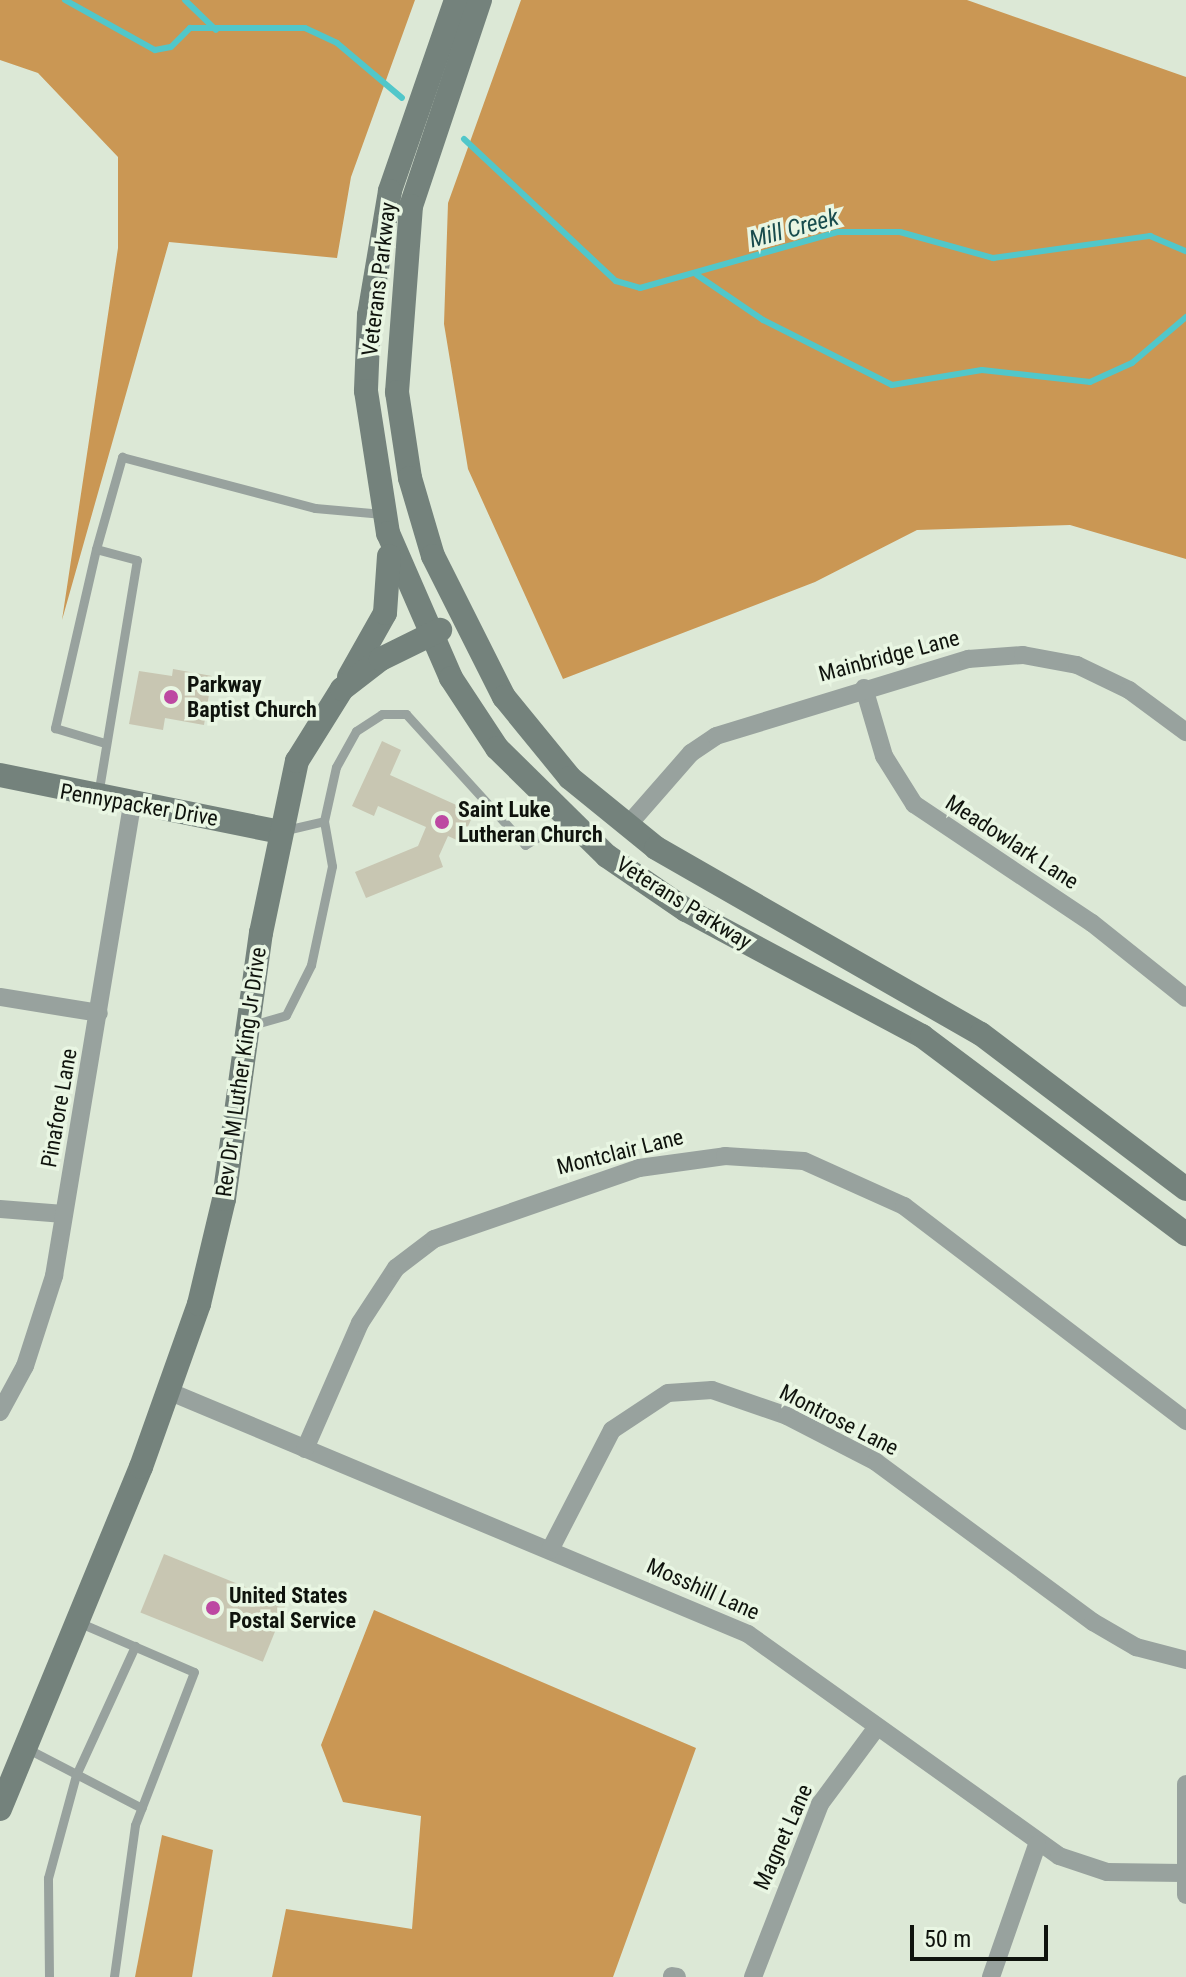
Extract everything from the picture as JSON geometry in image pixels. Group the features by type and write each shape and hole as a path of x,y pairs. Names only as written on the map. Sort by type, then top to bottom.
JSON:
{"main road":[{"name":"Veterans Parkway","path":"456,0 390,191 377,256 367,419 386,524 428,638 480,725 565,821 686,910 922,1036 1186,1234"},
{"name":"Veterans Parkway","path":"480,0 411,206 395,343 410,478 459,618 526,728 594,801 702,879 981,1034 1186,1189"},
{"path":"342,689 385,613 386,524"},
{"name":"Rev Dr M Luther King Jr Drive","path":"0,1809 78,1622 168,1391 224,1199 279,832 297,761 342,689 381,659 428,638 459,618"},
{"name":"Pennypacker Drive","path":"0,775 97,798 279,832"}],"street":[{"name":"Mainbridge Lane","path":"628,825 691,753 716,736 864,688 968,659 1050,658 1104,676 1186,732"},
{"name":"Meadowlark Lane","path":"864,688 884,756 914,804 1092,923 1186,998"},
{"name":"Pinafore Lane","path":"0,1412 36,1338 64,1214 132,803"},
{"path":"0,997 99,1013"},
{"name":"Montclair Lane","path":"305,1449 360,1323 396,1268 434,1239 625,1172 725,1156 804,1161 904,1206 1186,1421"},
{"path":"0,1209 64,1214"},
{"name":"Montrose Lane","path":"550,1550 612,1430 629,1413 668,1393 712,1390 787,1416 876,1462 1093,1622 1136,1647 1186,1660"},
{"name":"Mosshill Lane","path":"168,1391 748,1634 1037,1845 1107,1872 1183,1873"},
{"name":"Magnet Lane","path":"753,1977 820,1804 877,1727"},
{"path":"1186,1784 1183,1873 1186,1895"},
{"path":"991,1977 1037,1845"}],"lane":[{"path":"105,743 55,728 96,549 122,457 386,524"},
{"path":"96,549 137,560 97,798"},
{"path":"249,1026 286,1015 311,965 332,866 324,821 336,767 356,731 382,714 406,714 525,845 565,821"},
{"path":"279,832 324,821"},
{"path":"78,1622 194,1672 142,1808 114,1977"},
{"path":"49,1977 48,1878 76,1775 135,1646"},
{"path":"26,1749 142,1808"}],"shaded area":[{"path":"0,0 415,0 351,177 337,258 169,242 62,620 118,248 118,157 38,73 0,60"},
{"path":"521,0 967,0 1186,77 1186,559 1070,525 917,530 815,582 563,679 468,469 444,324 448,203"},
{"path":"374,1610 696,1748 613,1977 272,1977 286,1909 412,1929 421,1816 343,1802 321,1745"},
{"path":"162,1835 213,1850 192,1977 135,1977"}],"building":[{"name":"Parkway Baptist Church","path":"173,669 212,676 204,725 165,718 163,730 129,724 139,671 172,676"},
{"name":"Saint Luke Lutheran Church","path":"382,741 401,750 390,775 474,813 461,842 448,836 439,856 443,867 366,898 355,872 418,846 426,827 378,806 374,816 352,806"},
{"name":"United States Postal Service","path":"164,1554 286,1603 263,1662 140,1612"}],"waterway":[{"name":"Mill Creek","path":"65,0 155,50 171,47 190,28 305,28 337,43 402,98"},
{"path":"185,0 216,30"},
{"name":"Mill Creek","path":"464,139 616,281 640,288 838,232 900,232 993,258 1150,236 1186,251"},
{"path":"697,275 763,320 892,385 982,370 1090,382 1132,363 1186,317"}],"place":[{"name":"Parkway Baptist Church","path":"171,697"},
{"name":"Saint Luke Lutheran Church","path":"442,822"},
{"name":"United States Postal Service","path":"213,1608"}]}
